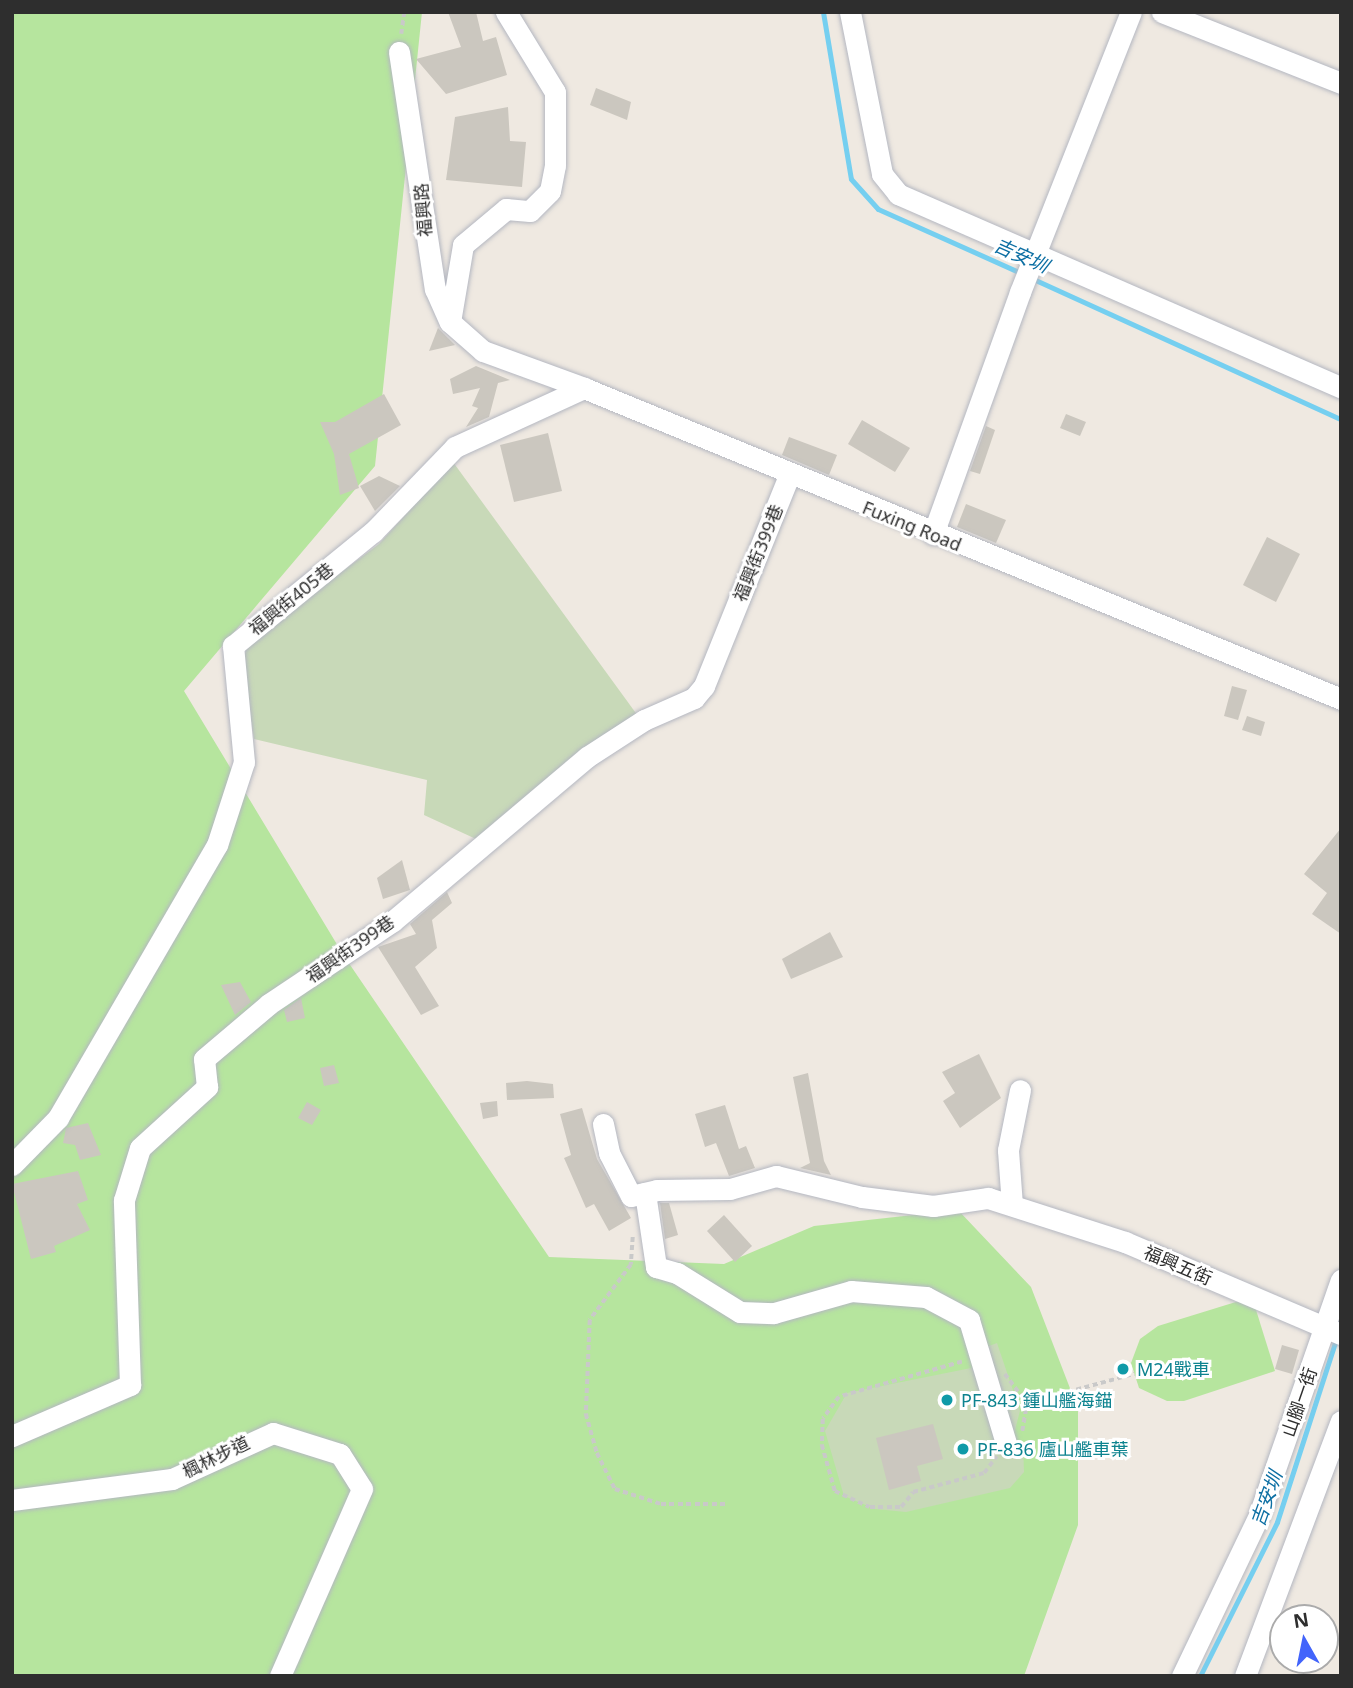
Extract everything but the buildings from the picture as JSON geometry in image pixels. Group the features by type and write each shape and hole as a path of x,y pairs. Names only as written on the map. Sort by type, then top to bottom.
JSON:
{"street":[{"path":"450,322 463,244 506,209 530,211 551,191 555,165 555,92 506,12"},
{"path":"850,12 882,174 898,194 1035,259 1341,388"},
{"path":"933,534 1020,292 1132,12"},
{"path":"1162,12 1341,83"},
{"name":"福興路","path":"398,52 423,194 426,252 450,322 483,351 584,388"},
{"name":"Fuxing Road","path":"584,388 789,477 1341,699"},
{"name":"福興街405巷","path":"12,1165 58,1118 217,845 244,762 233,646 373,533 455,447 584,388"},
{"name":"福興街399巷","path":"12,1436 130,1385 124,1200 140,1148 207,1087 204,1059 269,1004 393,920 587,757 644,720 694,698 704,686 789,477"},
{"path":"1012,1206 1008,1150 1020,1090"},
{"path":"603,1124 609,1153 631,1196 645,1193 656,1267 677,1273 740,1312 774,1313 851,1291 926,1297 968,1320 980,1357 1014,1438"},
{"name":"福興五街","path":"645,1193 730,1189 776,1176 862,1197 933,1206 988,1198 1125,1241 1333,1331"},
{"name":"山腳一街","path":"1182,1676 1259,1515 1333,1331 1341,1280"},
{"path":"1245,1676 1341,1421"},
{"name":"楓林步道","path":"12,1500 172,1479 273,1433 340,1454 362,1489 280,1676"}],"path":[{"path":"649,1220 630,1242 631,1265 619,1289 590,1320 586,1414 615,1489 661,1504 728,1504"},
{"path":"980,1357 839,1397 824,1419 822,1445 835,1491 870,1507 901,1507 913,1492 984,1474 1014,1438 1027,1403"},
{"path":"1005,1374 1027,1403"},
{"path":"1027,1403 1134,1374"}],"green space":[{"path":"12,12 422,12 375,466 184,691 344,956 549,1257 724,1264 814,1226 958,1210 1031,1287 1078,1409 1078,1525 1024,1676 12,1676"},
{"path":"453,462 638,716 476,839 424,815 427,780 254,739 242,666 248,642 379,544"},
{"path":"1252,1297 1275,1371 1184,1401 1167,1401 1139,1388 1131,1363 1140,1339 1158,1326"},
{"path":"997,1343 1020,1411 1011,1445 1023,1443 1024,1472 1010,1488 906,1512 875,1509 844,1496 825,1431 847,1393 976,1367 973,1352"}],"waterway":[{"name":"吉安圳","path":"823,12 851,179 878,209 1023,274"},
{"name":"吉安圳","path":"1031,278 1341,419"},
{"name":"吉安圳","path":"1200,1676 1277,1522 1337,1336"}],"place":[{"name":"M24戰車","path":"1123,1369"},
{"name":"PF-843 鍾山艦海錨","path":"947,1400"},
{"name":"PF-836 廬山艦車葉","path":"963,1449"}]}
